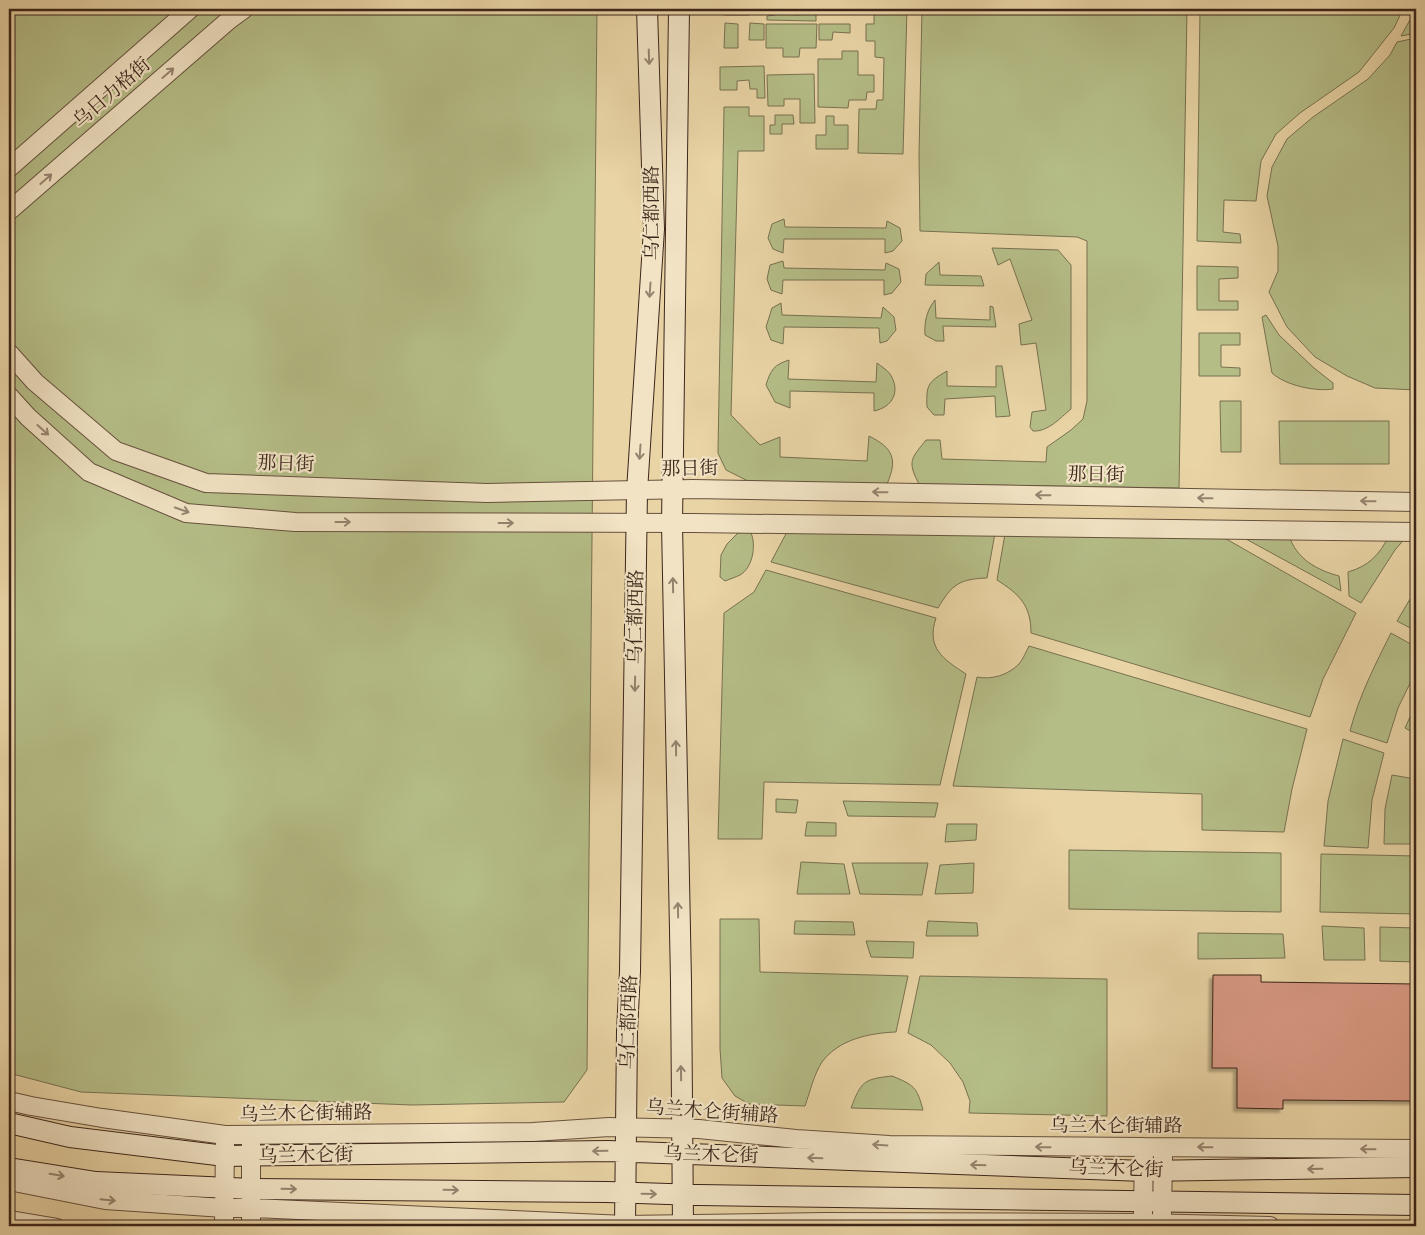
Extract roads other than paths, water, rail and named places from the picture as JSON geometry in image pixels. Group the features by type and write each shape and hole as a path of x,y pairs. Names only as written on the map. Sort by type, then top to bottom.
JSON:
{"main road":[{"name":"乌仁都西路","path":"625,1226 637,491 654,230 647,9"},
{"name":"乌仁都西路","path":"678,9 672,524 683,1225"},
{"name":"乌兰木仑街","path":"9,1123 70,1137 225,1156 251,1157 627,1152 1153,1171 1416,1167"},
{"name":"乌兰木仑街","path":"9,1168 96,1182 224,1187 252,1198 607,1192 1416,1205"}],"street":[{"name":"乌日力格街","path":"9,168 190,9"},
{"name":"乌日力格街","path":"9,211 244,9"},
{"name":"那日街","path":"9,353 34,382 116,451 206,483 487,493 625,489 637,491 693,488 1416,502"},
{"path":"9,396 28,418 89,472 186,512 295,522 1416,532"},
{"name":"乌兰木仑街辅路","path":"9,1101 102,1118 225,1135 252,1136 533,1132 609,1127 682,1128 796,1139 889,1145 1416,1150"},
{"path":"224,1226 225,1135"},
{"path":"251,1226 252,1136"},
{"path":"1143,1225 1153,1202 1153,1171 1144,1147"},
{"path":"1153,1171 1163,1147"},
{"path":"9,1181 105,1200 224,1208 252,1198 625,1226 1270,1226"},
{"path":"1153,1202 1163,1225"},
{"path":"9,1218 57,1226"}]}
